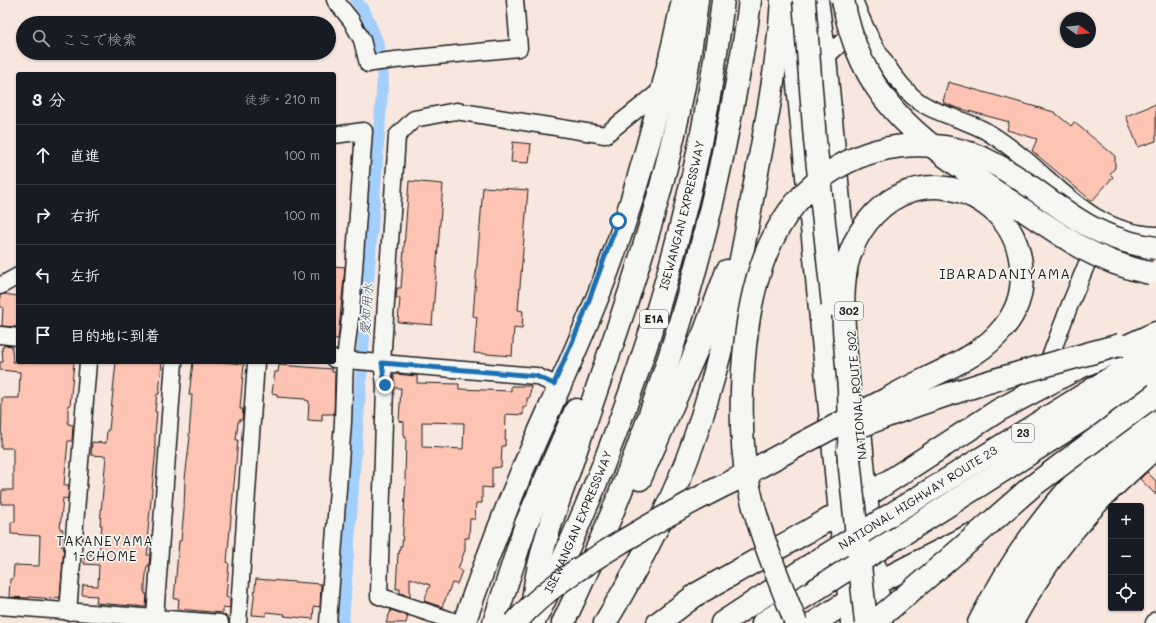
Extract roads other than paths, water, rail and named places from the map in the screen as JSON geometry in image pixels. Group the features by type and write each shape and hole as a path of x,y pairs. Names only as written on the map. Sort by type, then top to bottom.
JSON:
{"highway":[{"path":"458,623 504,514 574,356 605,278 630,207 645,155 666,76 683,0"},
{"path":"533,623 533,594 545,541 639,264 661,186 678,110 692,36 697,0"},
{"name":"ISEWANGAN EXPRESSWAY","path":"533,623 574,534 607,456 636,376 660,301 684,211 704,122 723,0"},
{"name":"E1A","path":"563,623 605,532 627,476 650,415 681,320 702,245 720,171 736,90 750,0"},
{"path":"605,623 628,585 664,513 693,445 706,406 722,349 736,288 764,136 777,52 782,0"},
{"name":"302","path":"790,0 840,513 851,600 852,623"},
{"path":"804,0 815,140 866,623"},
{"name":"NATIONAL ROUTE 302","path":"817,0 839,201 866,496 877,583 880,623"},
{"path":"843,0 850,30 867,71 889,106 916,133 955,163 1080,247 1098,257 1117,264 1134,270 1156,274"},
{"path":"573,623 654,449 716,303 740,229 764,136"},
{"path":"796,623 767,548 748,482 742,423 742,397 743,364 748,320 758,273 776,232 800,197 833,171 850,160 868,153 886,148 906,146 925,145 945,147 977,156 1013,174 1077,220 1093,228 1129,242 1156,248"},
{"path":"494,623 526,524 596,366 661,186"},
{"path":"515,623 540,598 564,578 644,529 738,478 823,432 849,418 855,415 862,412 926,379 957,364 984,347 1004,328 1012,316 1022,287 1021,257 1017,243 1003,219 993,209 966,193 951,188 937,186 924,188 896,197 884,204 873,214 856,238 847,265 844,298 844,320 850,400 849,408 849,416 849,424 849,463"},
{"path":"658,623 697,594 840,513 999,410 1076,369 1156,332"},
{"path":"738,478 802,450 918,404 1022,371 1120,345 1156,332"},
{"name":"NATIONAL HIGHWAY ROUTE 23","path":"722,623 890,515 1156,350"},
{"name":"NATIONAL HIGHWAY ROUTE 23","path":"763,623 1156,373"},
{"path":"872,623 949,559 1030,488 1156,394"},
{"path":"814,623 877,583 966,537 1051,484 1070,471 1156,398"},
{"path":"979,623 1001,580 1049,512 1073,484 1109,449 1156,412"},
{"path":"1000,623 1025,579 1045,548 1070,514 1100,480 1137,446 1156,431"}],"street":[{"path":"335,0 351,20 362,40 368,64 372,62 519,48 515,0"},
{"path":"655,95 605,135 456,111 414,119 397,136 382,363 385,385 379,596 458,623 516,460 554,384 582,319 618,221 640,156 673,27 678,0"},
{"path":"854,0 862,23 880,57 892,75 910,94 927,107 965,121 998,139 1026,160 1079,207 1104,222 1123,230 1156,235"},
{"path":"824,58 862,23"},
{"path":"328,623 342,422 343,359 351,311 364,131 336,135"},
{"path":"1039,388 1069,306 1104,222"},
{"path":"0,286 16,277"},
{"path":"0,335 16,336"},
{"path":"343,359 536,376 554,384"},
{"path":"68,612 88,364"},
{"path":"155,618 174,364"},
{"path":"238,623 256,364"},
{"path":"1015,623 1048,568 1077,529 1107,497 1156,451"},
{"path":"0,606 220,623"}],"waterway":[{"name":"愛知用水","path":"343,623 383,78 377,41 366,14 356,0"}],"district":[{"name":"IBARADANIYAMA","path":"1005,274"},
{"name":"TAKANEYAMA 1-CHOME","path":"105,548"}]}
